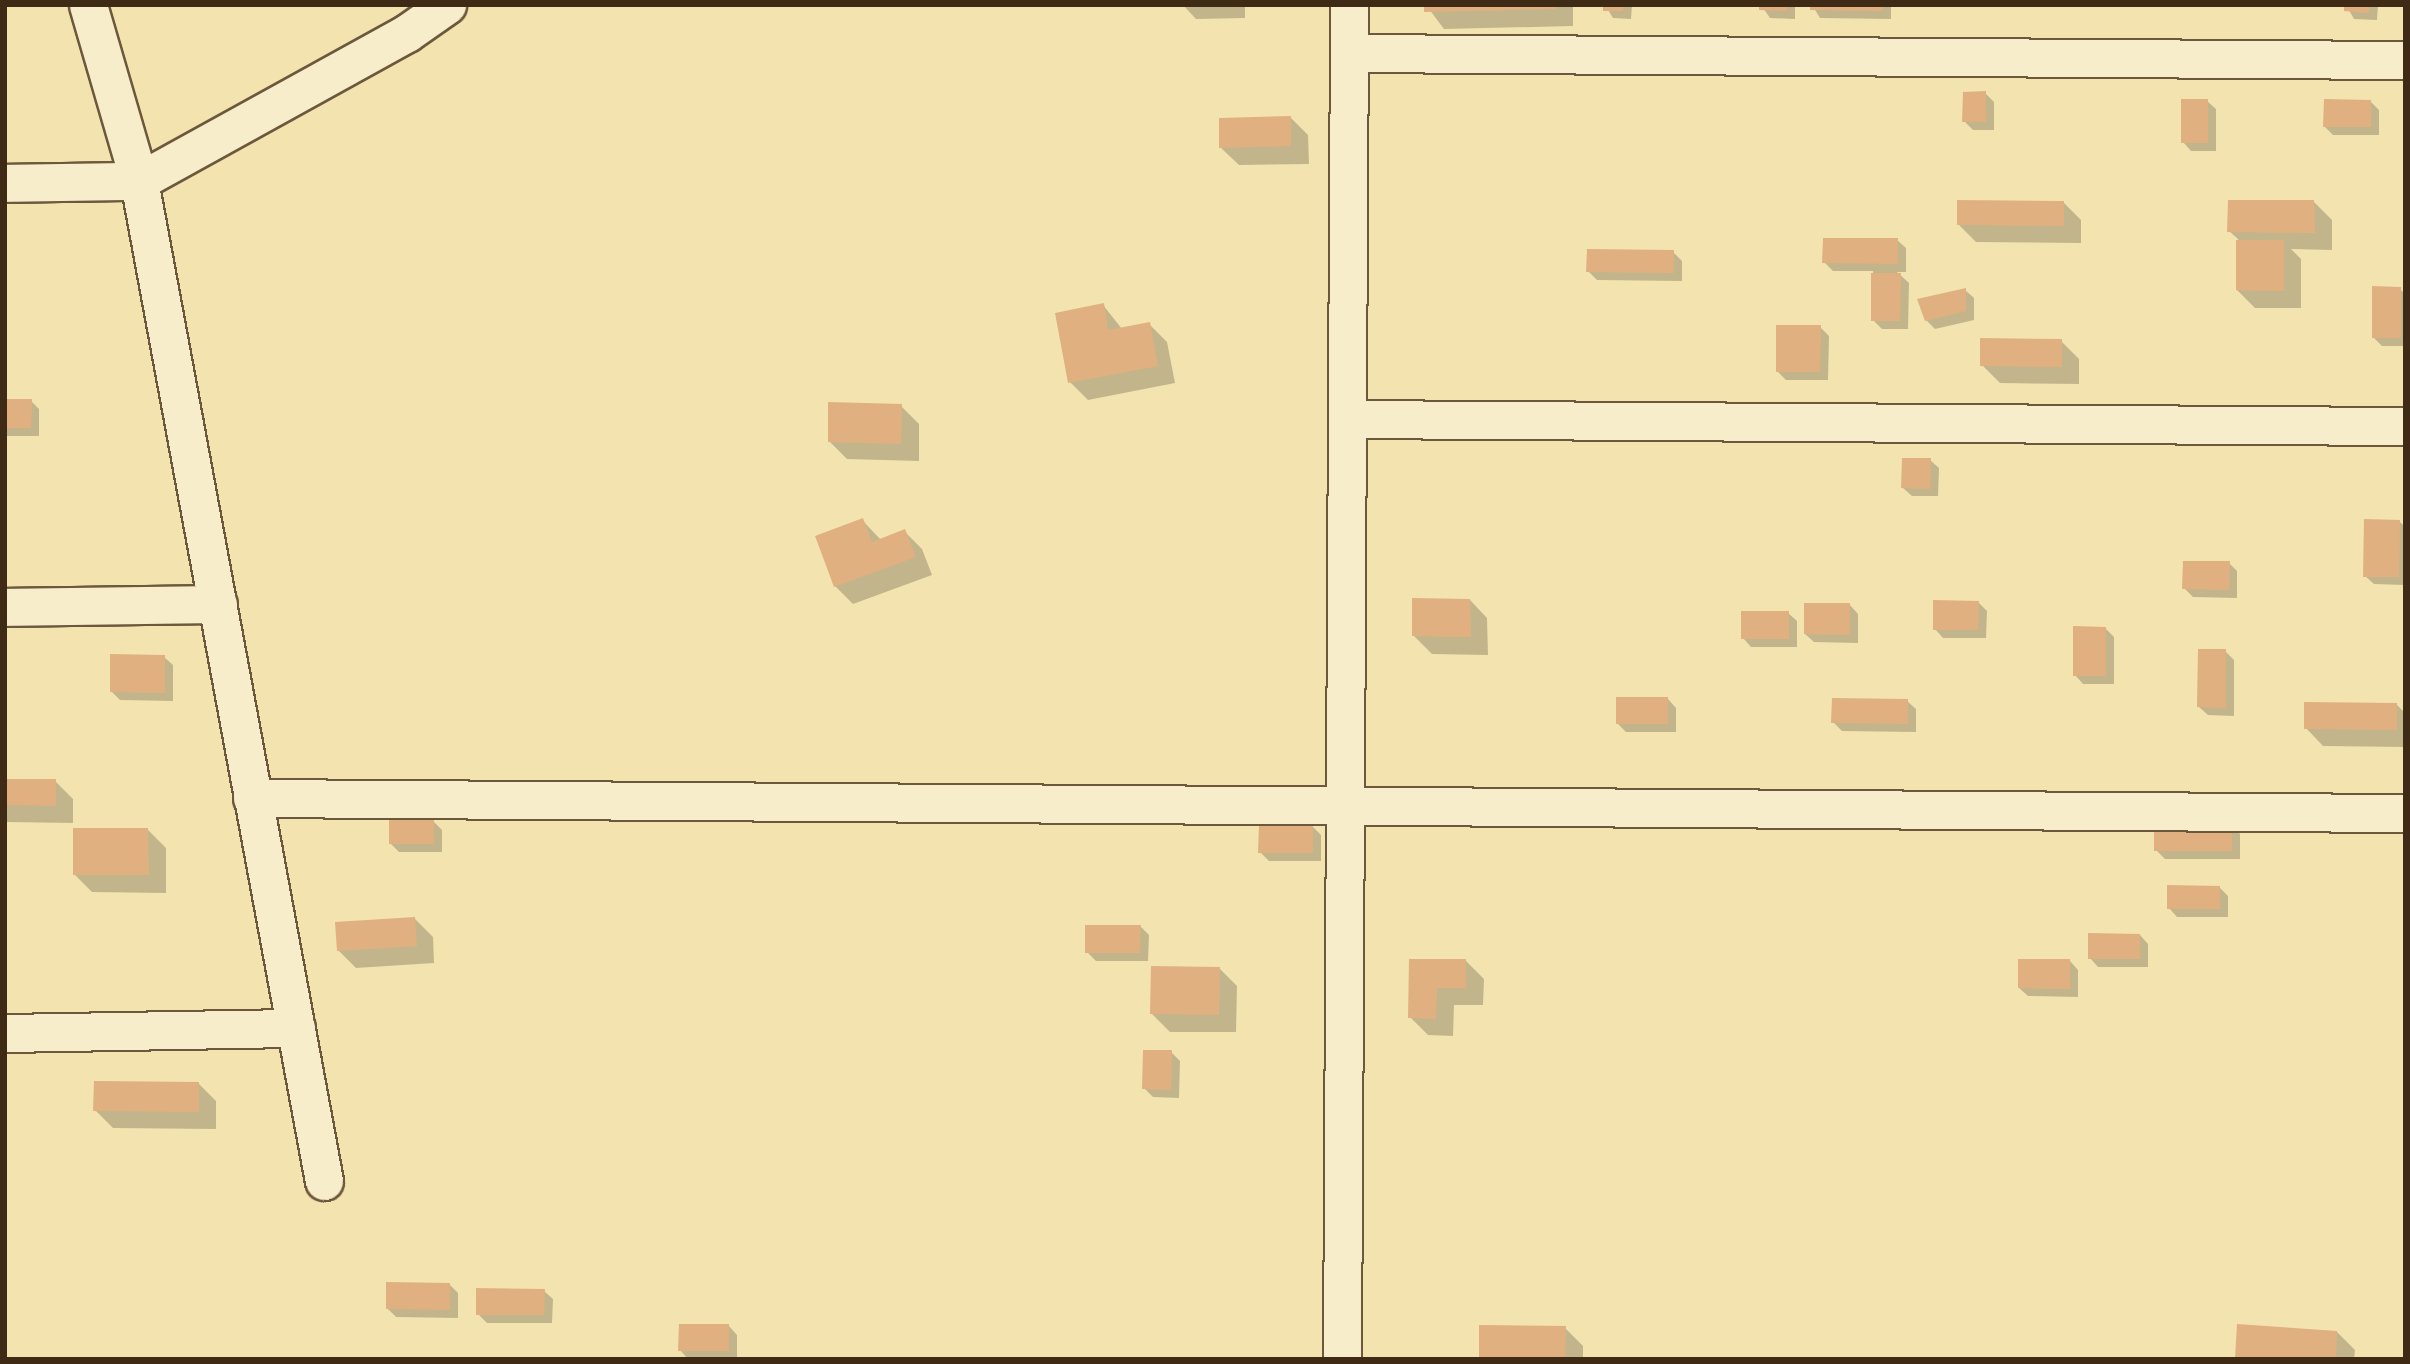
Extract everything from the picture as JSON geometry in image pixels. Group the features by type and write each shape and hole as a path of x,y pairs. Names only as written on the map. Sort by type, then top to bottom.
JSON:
{"street":[{"path":"88,5 139,181 324,1181"},
{"path":"5,183 139,181 407,33 447,5"},
{"path":"1342,1359 1349,5"},
{"path":"1349,53 2405,60"},
{"path":"1347,419 2405,426"},
{"path":"5,607 218,604"},
{"path":"252,798 2405,813"},
{"path":"5,1033 296,1028"}],"building":[{"path":"1424,5 1556,5 1556,9 1424,12"},
{"path":"1603,5 1624,5 1623,11 1603,11"},
{"path":"1759,5 1787,5 1787,11 1759,10"},
{"path":"1810,5 1883,5 1883,11 1810,10"},
{"path":"2344,5 2369,5 2369,13 2344,11"},
{"path":"1986,91 1986,122 1962,122 1963,92"},
{"path":"2181,99 2208,99 2208,143 2181,143"},
{"path":"2324,99 2371,100 2371,127 2323,127"},
{"path":"1291,116 1291,146 1219,148 1219,118"},
{"path":"1957,200 2064,201 2064,226 1957,225"},
{"path":"2228,200 2314,200 2315,233 2227,232"},
{"path":"1823,238 1898,238 1898,264 1822,263"},
{"path":"2236,240 2284,240 2284,291 2236,290"},
{"path":"1587,249 1674,250 1674,273 1586,272"},
{"path":"1871,273 1901,273 1900,321 1871,321"},
{"path":"2372,286 2401,287 2401,338 2372,338"},
{"path":"1966,288 1966,311 1925,321 1917,299"},
{"path":"1104,303 1108,330 1150,322 1158,366 1068,383 1055,313"},
{"path":"1776,325 1821,325 1820,372 1776,372"},
{"path":"1980,338 2062,339 2062,367 1980,366"},
{"path":"5,399 32,399 31,428 5,428"},
{"path":"828,402 902,404 901,444 828,442"},
{"path":"1902,458 1931,458 1930,489 1901,488"},
{"path":"863,518 872,542 905,529 916,557 834,587 815,536"},
{"path":"2364,519 2400,520 2399,577 2363,577"},
{"path":"2183,561 2230,561 2229,590 2182,589"},
{"path":"1412,598 1470,599 1471,637 1412,636"},
{"path":"1933,600 1979,601 1978,630 1933,630"},
{"path":"1804,603 1850,603 1850,635 1804,634"},
{"path":"1741,611 1789,611 1789,639 1741,639"},
{"path":"2073,626 2106,627 2106,676 2073,676"},
{"path":"2198,649 2226,649 2226,708 2197,707"},
{"path":"110,654 165,655 165,693 110,692"},
{"path":"1616,697 1668,697 1668,724 1616,724"},
{"path":"1832,698 1908,699 1908,724 1831,723"},
{"path":"2304,702 2397,703 2397,730 2304,729"},
{"path":"5,779 56,779 56,806 5,805"},
{"path":"389,820 434,820 434,844 389,844"},
{"path":"2154,823 2232,824 2232,851 2154,851"},
{"path":"1259,824 1313,825 1313,853 1258,853"},
{"path":"73,828 148,828 149,875 73,875"},
{"path":"2167,885 2220,886 2220,909 2167,909"},
{"path":"415,917 417,946 337,951 335,922"},
{"path":"1085,925 1141,925 1140,953 1085,953"},
{"path":"2088,933 2140,934 2140,959 2088,959"},
{"path":"1409,959 1466,959 1466,988 1437,988 1436,1019 1408,1018"},
{"path":"2018,959 2070,959 2070,989 2018,988"},
{"path":"1151,966 1220,967 1219,1015 1150,1014"},
{"path":"1143,1050 1172,1050 1171,1090 1142,1089"},
{"path":"94,1081 199,1082 199,1112 93,1111"},
{"path":"386,1282 450,1283 450,1310 386,1309"},
{"path":"476,1288 545,1289 544,1315 476,1315"},
{"path":"679,1324 729,1324 729,1351 678,1351"},
{"path":"2237,1324 2337,1331 2336,1359 2235,1359"},
{"path":"1479,1325 1566,1326 1565,1359 1479,1359"}]}
